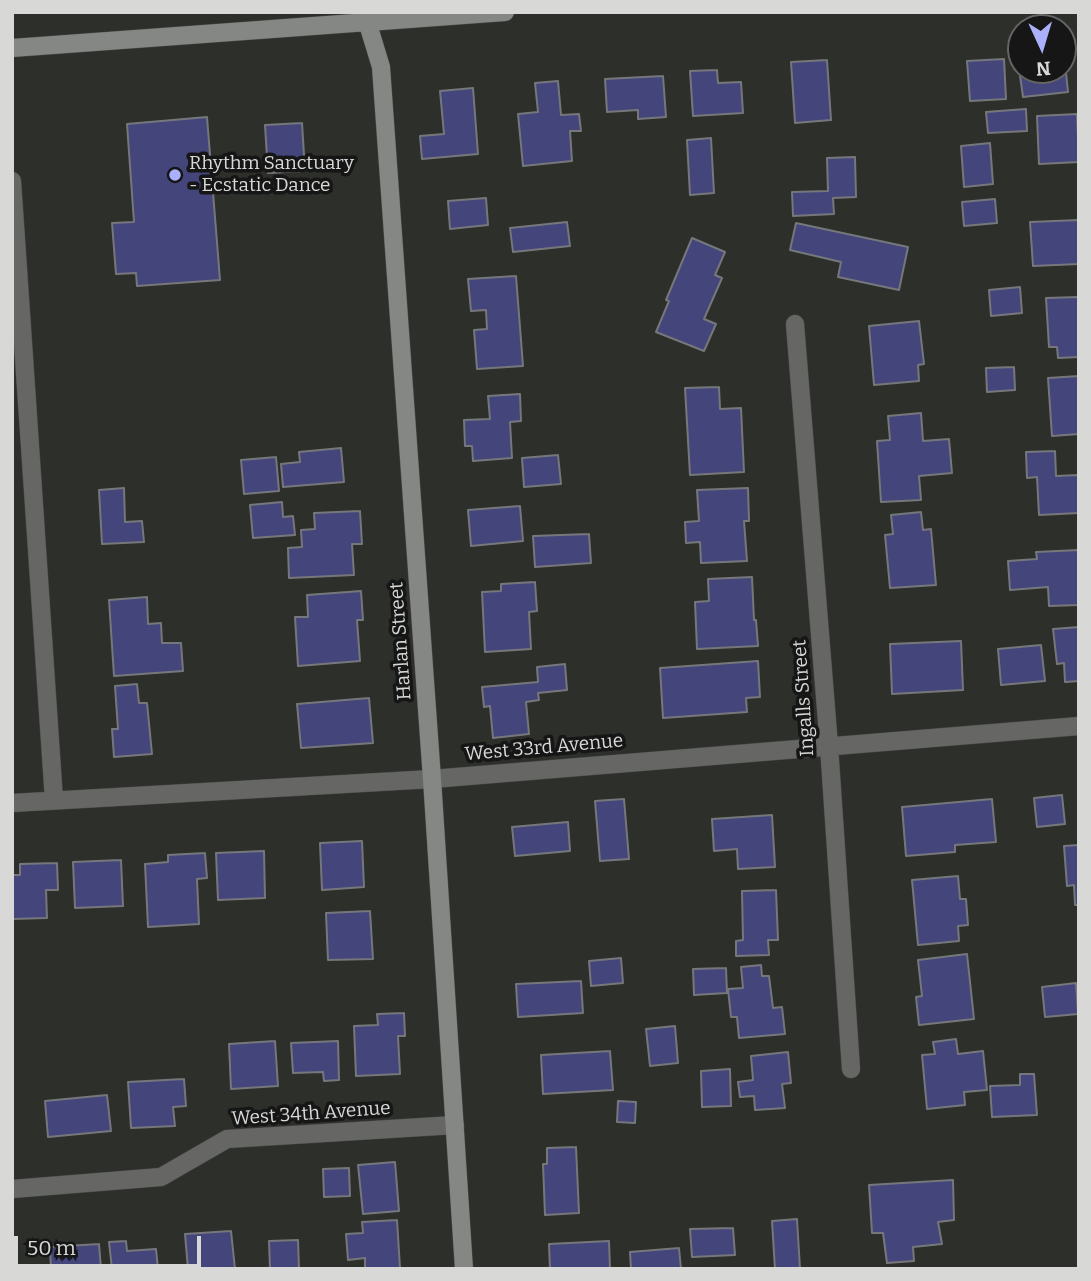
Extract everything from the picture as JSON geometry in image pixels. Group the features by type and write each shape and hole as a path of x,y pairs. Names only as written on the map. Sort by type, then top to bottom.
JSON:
{"street":[{"path":"12,48 365,17 505,12"},
{"name":"Harlan Street","path":"365,17 381,67 464,1269"},
{"path":"12,181 54,800"},
{"name":"Ingalls Street","path":"795,324 829,746 850,1069"},
{"name":"West 33rd Avenue","path":"12,803 432,779 1079,726"},
{"name":"West 34th Avenue","path":"12,1189 161,1177 227,1139 455,1125"}],"building":[{"path":"1004,59 1006,99 970,101 967,61"},
{"path":"827,60 831,120 795,123 791,62"},
{"path":"717,70 718,83 741,82 743,113 693,116 690,71"},
{"path":"663,76 666,117 638,119 638,110 607,112 605,79"},
{"path":"558,81 561,115 579,114 581,131 570,131 572,161 523,166 518,114 538,112 535,83"},
{"path":"1021,84 1067,84 1068,92 1023,97"},
{"path":"473,88 478,154 422,159 420,136 444,134 440,91"},
{"path":"1026,109 1027,131 988,133 986,112"},
{"path":"1077,114 1079,162 1039,164 1037,116"},
{"path":"207,117 220,280 137,286 136,273 116,274 112,223 134,222 127,124"},
{"path":"302,123 305,171 268,173 265,125"},
{"path":"711,138 714,193 690,195 687,140"},
{"path":"990,143 993,184 964,187 961,146"},
{"path":"855,157 856,197 833,198 834,214 793,216 792,192 828,191 827,158"},
{"path":"486,198 488,225 450,229 448,201"},
{"path":"995,199 997,223 964,226 962,202"},
{"path":"1079,220 1079,264 1033,266 1030,222"},
{"path":"567,222 570,246 513,252 510,228"},
{"path":"796,223 908,247 899,290 838,277 841,262 790,250"},
{"path":"692,238 725,252 715,275 722,278 704,319 716,324 704,351 656,332 669,301 666,300"},
{"path":"516,276 523,366 477,369 474,330 487,329 486,310 471,311 468,279"},
{"path":"1020,287 1022,313 991,316 989,290"},
{"path":"1079,297 1079,357 1058,358 1057,347 1049,347 1046,298"},
{"path":"919,321 924,364 918,365 919,381 874,385 869,326"},
{"path":"1014,367 1015,390 987,392 986,368"},
{"path":"1079,376 1079,434 1052,436 1048,378"},
{"path":"719,387 720,409 741,408 744,472 690,475 685,388"},
{"path":"520,394 521,421 510,422 512,458 473,461 472,446 465,446 464,420 490,419 488,396"},
{"path":"921,413 923,441 949,439 952,473 919,476 921,500 881,502 877,441 890,440 888,416"},
{"path":"341,448 344,482 283,487 281,464 300,462 299,452"},
{"path":"1055,451 1056,476 1079,475 1079,513 1039,515 1037,477 1027,478 1026,452"},
{"path":"558,455 561,484 524,487 522,458"},
{"path":"276,457 279,491 244,494 241,460"},
{"path":"124,488 125,522 142,521 144,542 102,544 99,490"},
{"path":"748,488 749,521 744,521 747,561 701,563 700,542 686,543 685,522 699,521 697,490"},
{"path":"282,502 283,517 293,516 295,535 253,538 250,505"},
{"path":"520,506 523,541 471,546 468,510"},
{"path":"360,511 362,544 352,544 354,575 289,578 288,548 302,547 301,530 315,529 314,513"},
{"path":"921,512 923,530 931,529 936,585 890,588 885,535 893,534 891,515"},
{"path":"589,534 591,563 535,567 533,536"},
{"path":"1079,550 1079,605 1049,606 1048,587 1010,590 1008,561 1037,559 1036,552"},
{"path":"752,577 758,646 697,649 695,602 709,601 708,579"},
{"path":"535,582 537,611 529,612 531,649 485,652 482,592 501,591 501,584"},
{"path":"361,591 363,620 357,620 360,661 298,666 295,617 308,617 307,595"},
{"path":"147,597 148,624 161,623 162,643 181,643 183,671 114,676 109,600"},
{"path":"1079,627 1079,681 1065,682 1064,663 1057,664 1053,629"},
{"path":"961,641 963,690 892,694 890,644"},
{"path":"1041,645 1045,681 1001,685 998,649"},
{"path":"758,661 760,697 746,698 747,712 663,718 660,668"},
{"path":"565,664 567,690 538,693 539,700 526,702 529,734 493,738 490,706 484,707 482,687 538,682 537,667"},
{"path":"137,684 139,703 147,703 152,754 114,757 112,729 118,729 115,686"},
{"path":"369,698 373,743 301,748 297,704"},
{"path":"1062,795 1065,824 1037,827 1034,798"},
{"path":"624,799 629,859 600,861 595,801"},
{"path":"992,799 996,842 955,845 955,852 906,856 902,807"},
{"path":"772,815 775,867 738,869 737,849 714,851 712,819"},
{"path":"568,822 570,851 515,856 512,827"},
{"path":"362,841 364,887 322,890 320,843"},
{"path":"1079,845 1079,905 1075,905 1074,885 1067,886 1064,846"},
{"path":"264,851 265,898 218,900 216,853"},
{"path":"205,853 207,878 197,879 199,924 148,927 145,864 168,862 168,855"},
{"path":"121,860 123,906 75,908 73,862"},
{"path":"57,863 58,890 46,890 47,918 12,919 12,875 20,875 20,864"},
{"path":"958,876 960,899 966,899 968,925 958,926 959,941 918,945 912,880"},
{"path":"776,890 778,940 768,940 769,955 736,956 736,941 743,940 742,891"},
{"path":"370,911 373,959 328,960 326,913"},
{"path":"967,954 974,1019 919,1025 916,997 922,996 918,960"},
{"path":"621,958 623,983 591,986 589,961"},
{"path":"761,965 762,976 769,976 773,1008 782,1007 785,1034 739,1038 737,1017 731,1017 728,989 743,988 741,967"},
{"path":"726,968 727,993 694,995 693,969"},
{"path":"581,981 583,1013 518,1017 516,984"},
{"path":"1076,983 1078,1014 1045,1017 1042,987"},
{"path":"404,1013 405,1036 398,1036 400,1074 356,1076 354,1026 378,1025 377,1014"},
{"path":"675,1026 678,1063 650,1066 646,1029"},
{"path":"956,1039 958,1054 983,1051 987,1090 964,1092 965,1105 927,1109 922,1055 935,1054 933,1042"},
{"path":"275,1041 278,1086 231,1089 229,1044"},
{"path":"338,1041 339,1080 324,1081 323,1072 293,1073 291,1043"},
{"path":"610,1051 613,1090 543,1094 541,1055"},
{"path":"788,1052 791,1083 782,1084 785,1108 755,1110 754,1096 740,1097 738,1082 753,1080 751,1056"},
{"path":"730,1069 731,1106 702,1107 701,1071"},
{"path":"1020,1074 1034,1074 1037,1115 992,1117 990,1086 1020,1085"},
{"path":"184,1079 186,1106 173,1107 175,1126 131,1128 128,1082"},
{"path":"107,1095 111,1131 48,1137 45,1101"},
{"path":"618,1101 636,1102 635,1123 617,1122"},
{"path":"576,1147 579,1213 545,1215 543,1164 547,1164 547,1148"},
{"path":"395,1162 399,1211 363,1214 358,1165"},
{"path":"349,1168 350,1196 324,1197 323,1169"},
{"path":"953,1180 954,1220 938,1222 942,1244 913,1247 914,1261 887,1263 883,1233 872,1233 869,1185"},
{"path":"797,1219 800,1269 775,1269 772,1221"},
{"path":"397,1220 400,1268 365,1269 365,1258 348,1260 346,1234 363,1233 362,1222"},
{"path":"733,1228 735,1255 692,1257 690,1229"},
{"path":"231,1231 235,1269 188,1269 185,1234"},
{"path":"298,1240 299,1269 270,1269 269,1241"},
{"path":"126,1241 127,1251 156,1249 158,1269 112,1269 109,1242"},
{"path":"609,1241 610,1269 550,1269 549,1244"},
{"path":"99,1244 101,1269 51,1269 50,1247"},
{"path":"679,1248 681,1269 631,1269 630,1252"}],"place":[{"name":"Rhythm Sanctuary - Ecstatic Dance","path":"175,175"}]}
